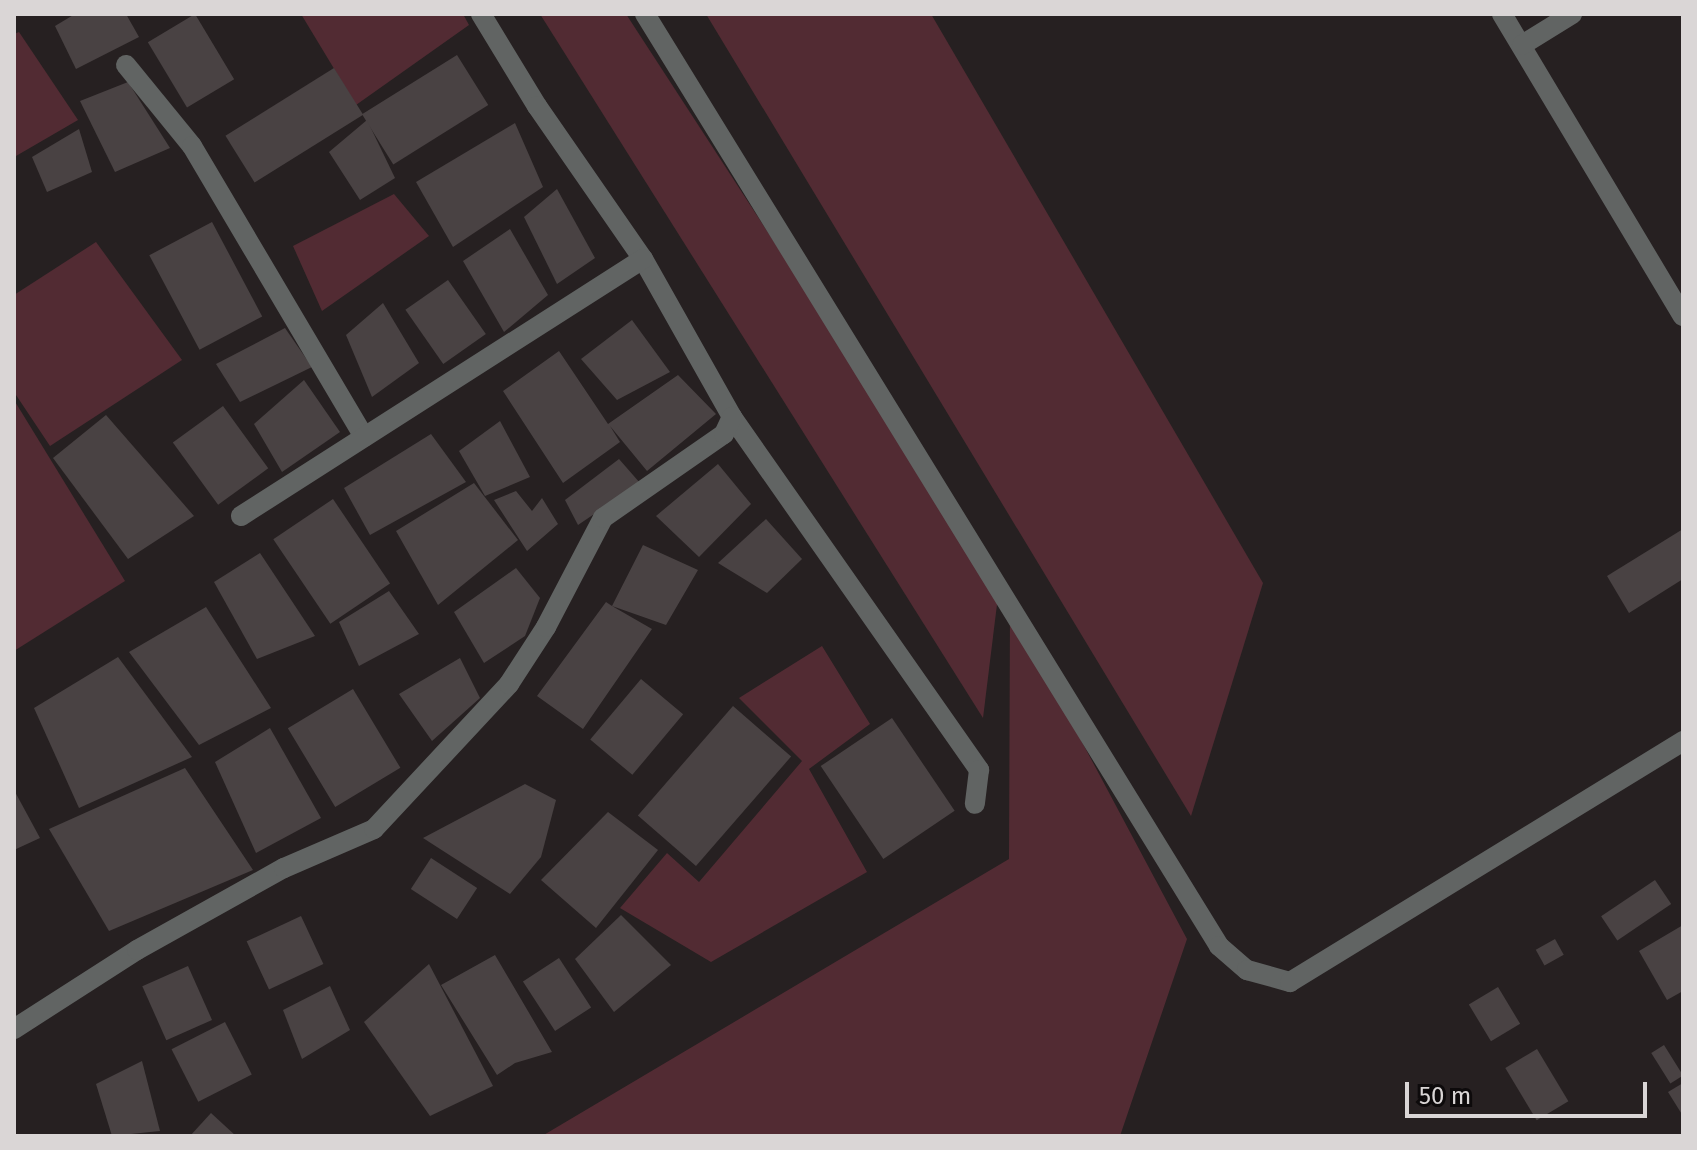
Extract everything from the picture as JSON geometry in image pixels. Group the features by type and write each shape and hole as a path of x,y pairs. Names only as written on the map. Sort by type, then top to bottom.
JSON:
{"street":[{"path":"481,14 537,106 643,259 732,417 979,770 975,804"},
{"path":"645,14 1219,946 1247,970 1290,982 1683,741"},
{"path":"1502,14 1683,316"},
{"path":"1522,45 1572,14"},
{"path":"126,65 192,146 364,437"},
{"path":"241,516 643,259"},
{"path":"14,1029 137,950 284,868 374,829 509,684 546,627 603,518 724,434 732,417"}],"shaded area":[{"path":"301,14 463,14 469,25 356,105"},
{"path":"540,14 626,14 999,588 983,718"},
{"path":"706,14 931,14 1263,583 1191,816"},
{"path":"19,32 78,120 16,156 14,34"},
{"path":"394,194 429,236 322,311 293,246"},
{"path":"96,242 182,360 50,446 14,392 14,295"},
{"path":"14,400 125,581 14,651"},
{"path":"1010,607 1187,939 1120,1136 542,1136 1009,859"},
{"path":"822,646 870,724 809,769 867,872 711,962 620,908 667,853 699,882 802,761 739,698"}],"building":[{"path":"75,14 126,14 139,37 76,69 55,26"},
{"path":"195,14 234,79 187,107 148,42"},
{"path":"457,55 488,105 393,164 362,114"},
{"path":"334,68 363,115 255,182 225,136"},
{"path":"128,82 170,148 115,172 80,101"},
{"path":"367,120 395,178 360,200 329,152"},
{"path":"515,123 543,187 453,247 416,182"},
{"path":"79,129 92,172 47,192 32,157"},
{"path":"557,189 595,258 557,284 524,217"},
{"path":"212,222 262,316 200,350 149,255"},
{"path":"510,229 548,295 504,332 463,261"},
{"path":"448,280 486,334 443,364 405,310"},
{"path":"383,303 419,363 372,397 346,335"},
{"path":"632,320 670,372 617,400 581,359"},
{"path":"285,328 312,367 240,402 216,364"},
{"path":"559,351 608,424 678,375 716,414 647,471 610,426 620,442 563,483 503,391"},
{"path":"304,380 340,432 282,472 254,424"},
{"path":"223,406 268,468 218,505 173,442"},
{"path":"106,415 194,516 128,559 53,458"},
{"path":"500,421 530,477 485,496 459,451"},
{"path":"431,434 466,482 370,535 344,488"},
{"path":"619,459 640,483 578,525 565,500"},
{"path":"718,464 751,504 699,557 656,516"},
{"path":"474,483 518,540 438,605 396,531"},
{"path":"516,491 532,511 542,498 558,524 527,551 494,500"},
{"path":"333,499 390,584 330,624 273,539"},
{"path":"766,519 802,559 767,593 718,563"},
{"path":"1683,529 1683,579 1629,613 1607,576"},
{"path":"643,545 698,570 666,625 612,606"},
{"path":"260,553 315,636 257,659 214,582"},
{"path":"516,568 540,598 525,636 484,663 454,612"},
{"path":"389,591 419,634 359,666 339,622"},
{"path":"606,602 652,629 583,729 537,696"},
{"path":"206,607 271,708 199,745 129,652"},
{"path":"118,657 192,757 79,808 34,708"},
{"path":"460,658 480,698 432,741 399,694"},
{"path":"641,679 683,714 632,775 590,740"},
{"path":"353,689 400,768 335,807 288,728"},
{"path":"733,706 791,757 696,866 638,815"},
{"path":"892,718 955,811 883,859 821,766"},
{"path":"270,728 321,818 256,853 215,762"},
{"path":"185,768 253,870 109,931 49,829"},
{"path":"525,784 556,800 541,857 510,894 423,838"},
{"path":"14,790 40,838 14,850"},
{"path":"608,812 658,850 596,928 541,880"},
{"path":"431,858 477,888 457,919 411,889"},
{"path":"1655,880 1671,904 1617,940 1601,916"},
{"path":"621,915 671,965 614,1012 575,959"},
{"path":"301,916 323,964 269,989 247,941"},
{"path":"1683,925 1683,991 1667,1000 1639,951"},
{"path":"1555,939 1564,955 1544,965 1536,950"},
{"path":"495,955 552,1052 515,1063 497,1075 441,985"},
{"path":"559,958 591,1007 555,1031 523,981"},
{"path":"429,964 493,1086 430,1116 364,1022"},
{"path":"188,966 212,1020 166,1040 142,986"},
{"path":"330,986 350,1030 302,1059 283,1010"},
{"path":"1498,987 1520,1024 1491,1041 1469,1005"},
{"path":"225,1022 252,1075 198,1102 172,1049"},
{"path":"1664,1045 1683,1075 1670,1083 1651,1053"},
{"path":"1537,1049 1568,1101 1537,1120 1505,1068"},
{"path":"142,1061 160,1131 112,1136 96,1084"},
{"path":"1683,1083 1683,1116 1668,1092"},
{"path":"211,1113 236,1136 190,1136"}]}
